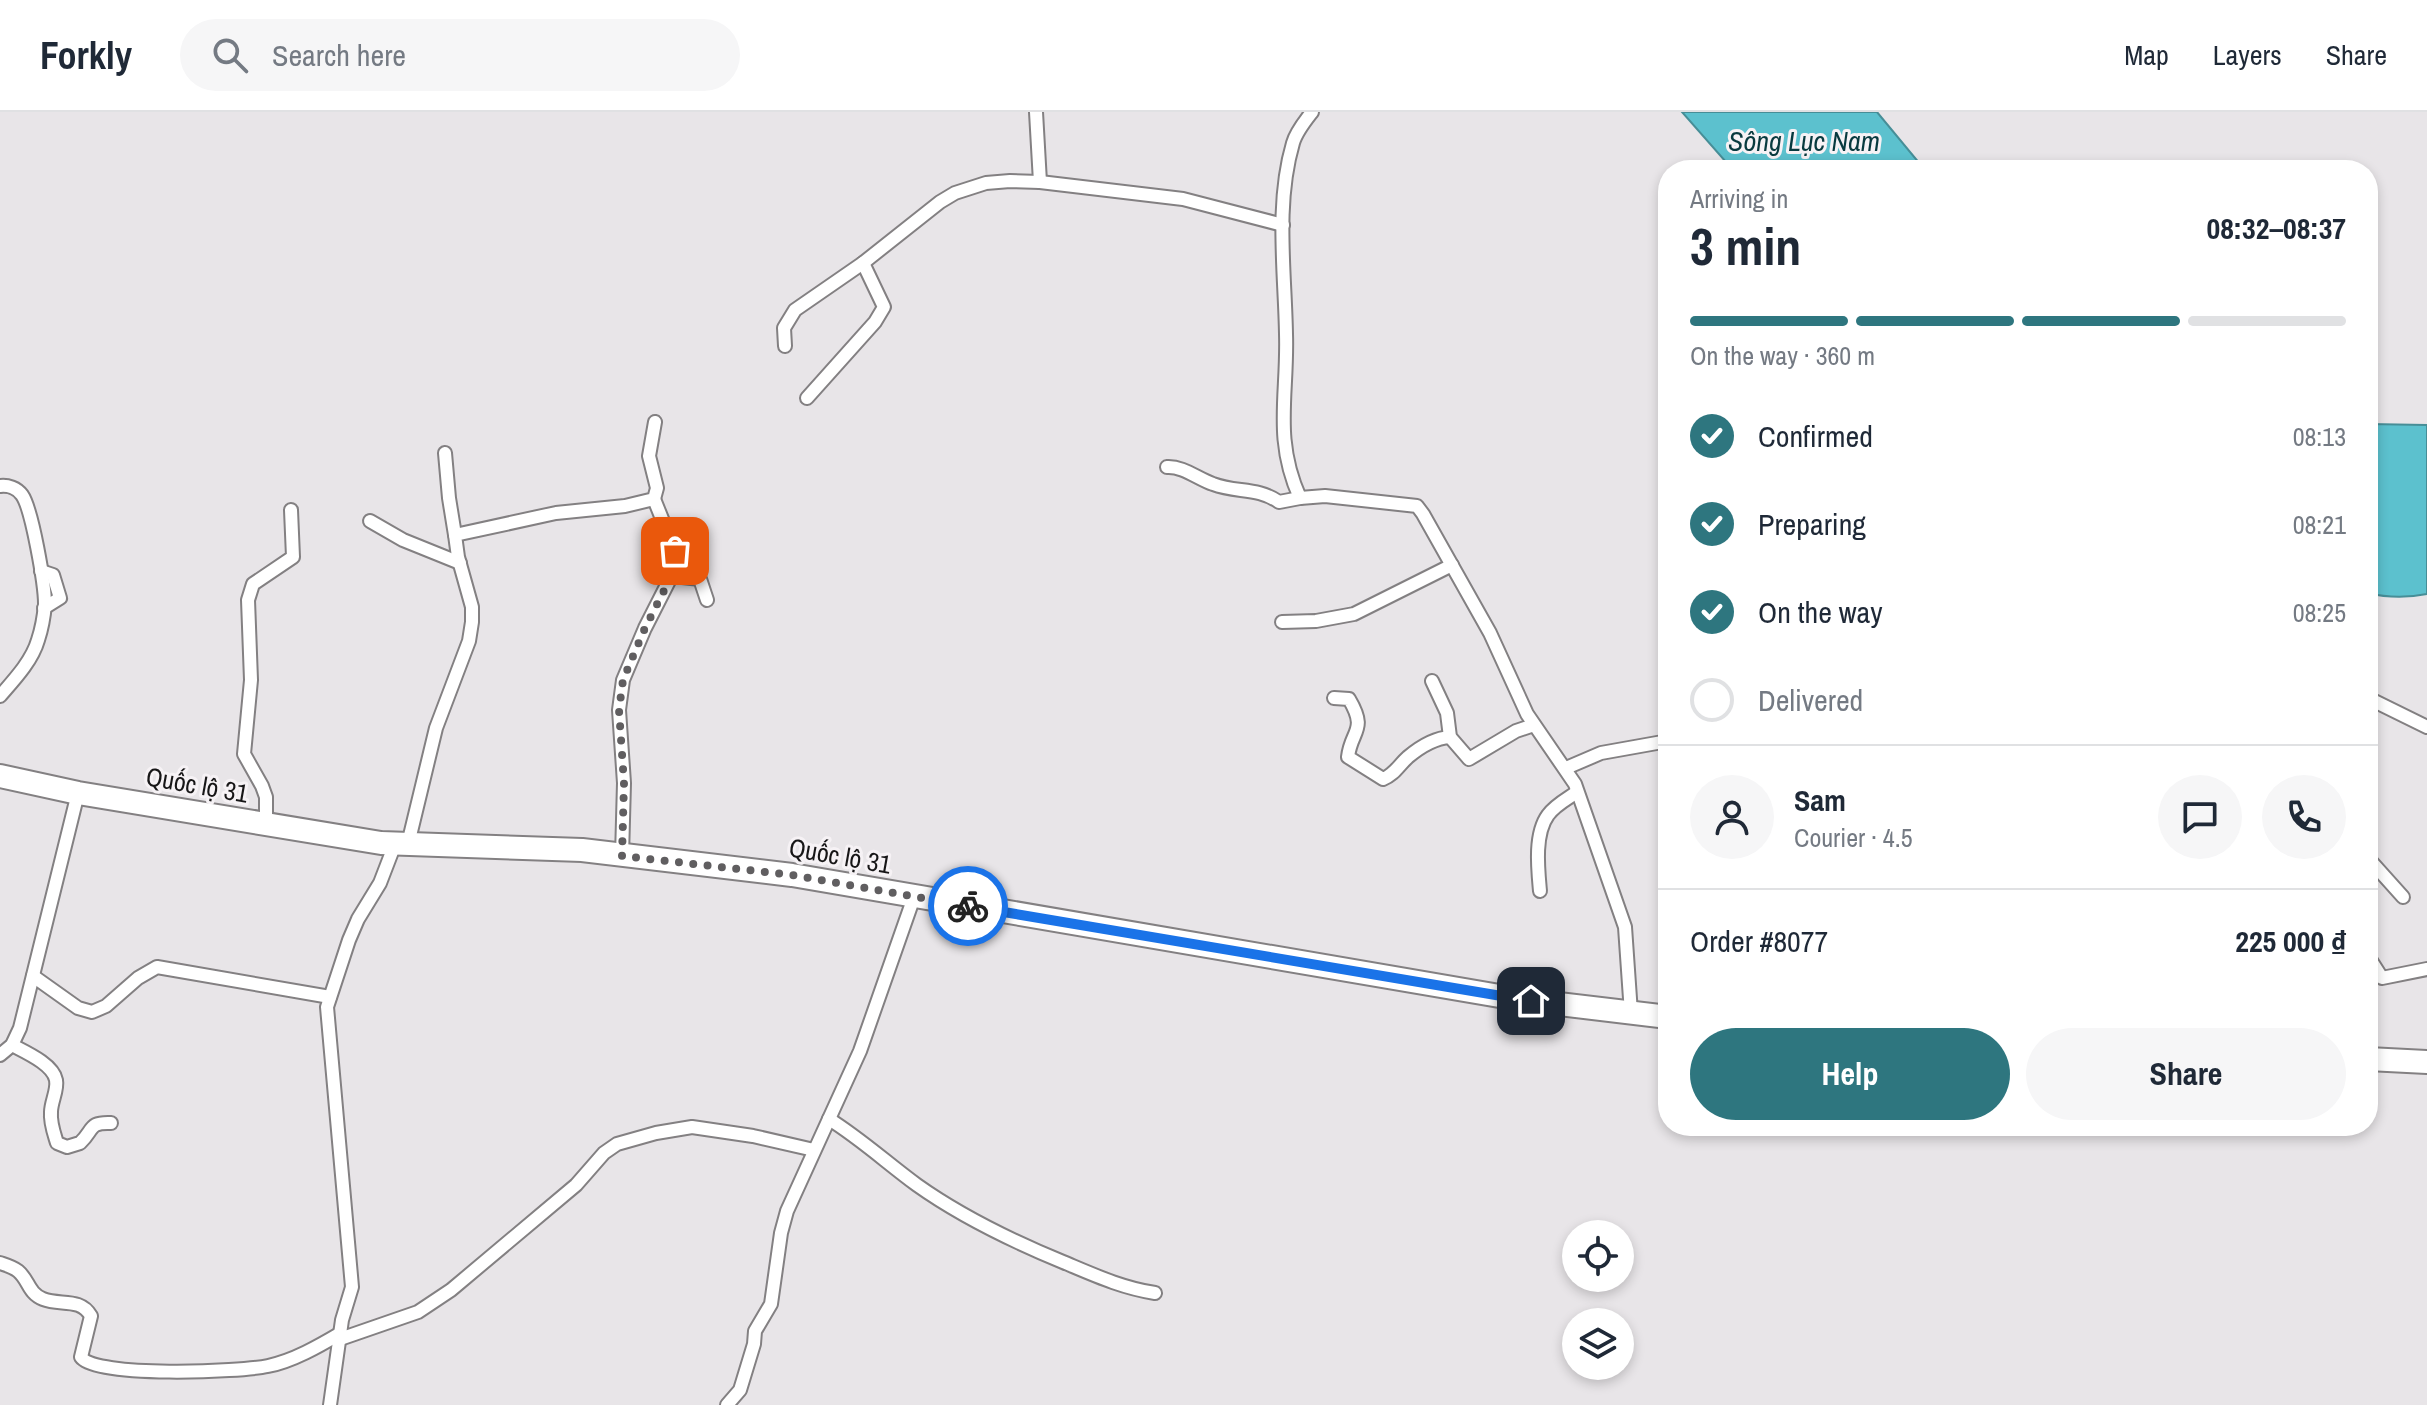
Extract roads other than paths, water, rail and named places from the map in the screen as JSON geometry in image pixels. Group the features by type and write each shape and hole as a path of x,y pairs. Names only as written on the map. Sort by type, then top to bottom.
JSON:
{"highway":[{"name":"Quốc lộ 31","path":"0,776 78,793 266,825 402,844 582,850 792,875 1517,999 1658,1016"},
{"path":"2378,1060 2427,1062"}],"street":[{"path":"1036,112 1040,182"},
{"path":"1300,498 1289,469 1283,430 1286,346 1283,225 1293,143 1312,112"},
{"path":"785,346 784,328 795,310 955,193 996,181 1040,182 1183,199 1283,225"},
{"path":"807,398 875,322 884,307 863,263"},
{"path":"622,856 624,783 619,710 623,680 675,569 675,551 654,499 657,488 649,456 655,422"},
{"path":"330,1405 342,1320 352,1287 327,1007 358,919 402,844 436,728 469,641 472,607 455,535 445,453"},
{"path":"1167,467 1176,467 1219,486 1267,494 1279,502 1325,496 1417,506 1490,633 1534,725 1566,768 1577,792 1625,927 1631,1013"},
{"path":"0,486 18,490 24,497 41,571 44,608 34,653 0,696"},
{"path":"455,535 556,513 625,506 654,499"},
{"path":"266,825 266,797 244,754 251,680 248,600 253,584 293,557 291,510"},
{"path":"370,521 403,540 460,563"},
{"path":"1282,622 1316,621 1354,614 1452,565"},
{"path":"675,569 682,577 700,579 707,600"},
{"path":"1432,681 1447,713 1450,737 1469,759 1516,731 1534,725"},
{"path":"1334,698 1349,699 1358,720 1357,734 1348,757 1383,779 1391,776 1408,756 1435,739 1450,737"},
{"path":"2378,703 2427,727"},
{"path":"1566,768 1601,753 1658,743"},
{"path":"1540,891 1539,843 1544,822 1553,808 1577,792"},
{"path":"0,1055 12,1045 20,1028 78,793"},
{"path":"2378,869 2403,897"},
{"path":"727,1405 740,1390 755,1331 771,1304 787,1211 860,1051 914,897"},
{"path":"33,976 78,1008 92,1012 106,1006 138,978 157,967 330,997"},
{"path":"2378,972 2382,978 2427,969"},
{"path":"12,1045 42,1063 54,1075 56,1087 51,1121 57,1143 67,1147 80,1143 92,1125 111,1123"},
{"path":"829,1119 873,1148 916,1184 996,1232 1118,1285 1155,1293"},
{"path":"0,1263 17,1269 27,1286 42,1299 69,1302 87,1310 91,1316 81,1357 86,1363 176,1372 270,1366 340,1336 418,1312 451,1290 576,1185 604,1153 617,1144 692,1127 753,1136 814,1150"}],"water":[{"name":"Sông Lục Nam","path":"1682,112 1877,112 1917,160 1724,160"},
{"path":"2378,424 2427,425 2427,594 2378,595"}]}
